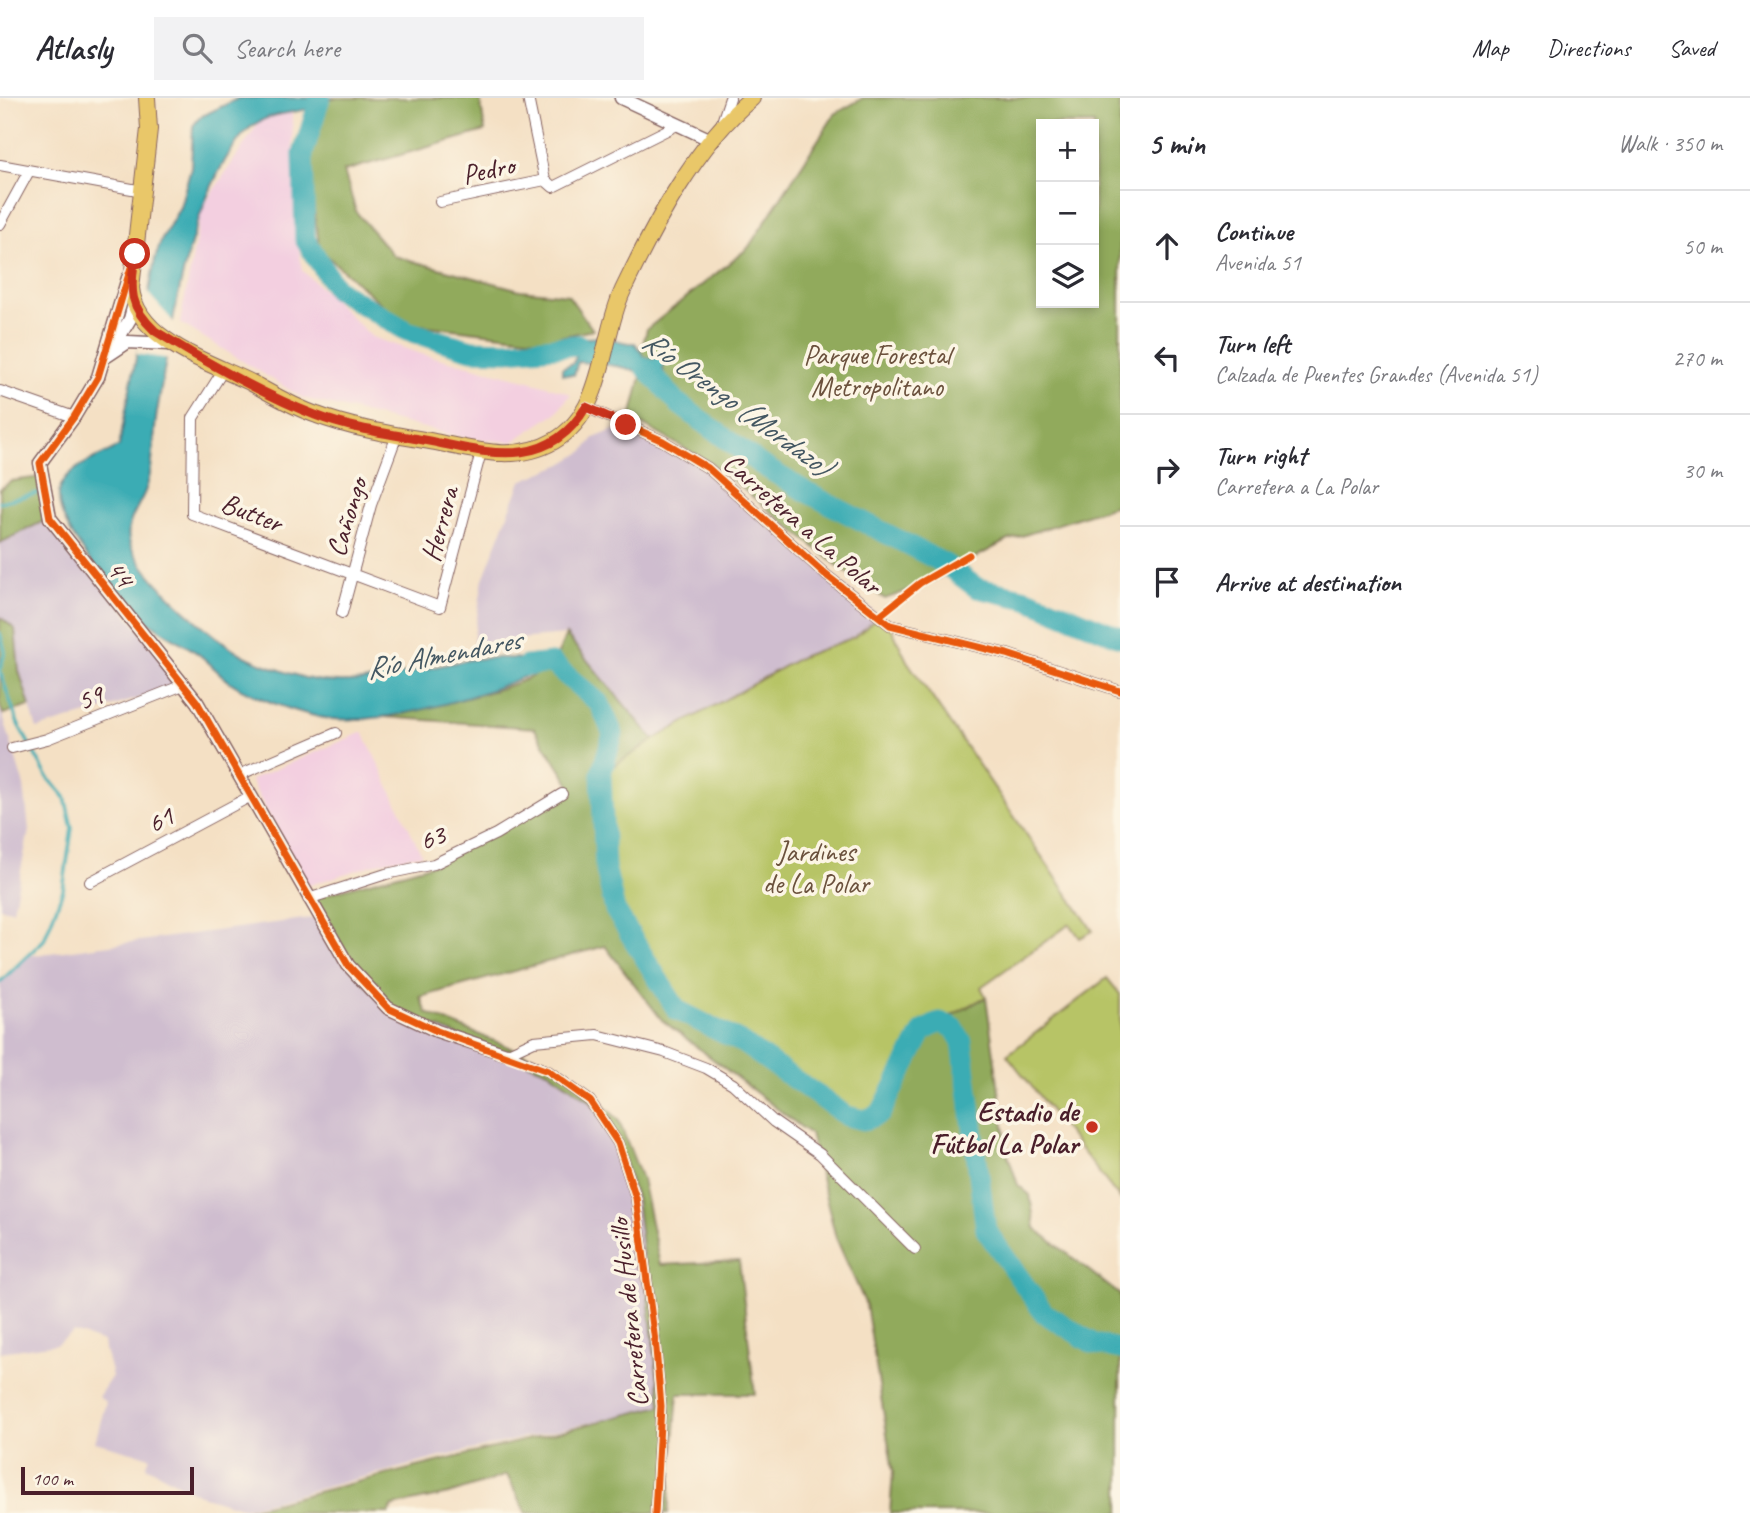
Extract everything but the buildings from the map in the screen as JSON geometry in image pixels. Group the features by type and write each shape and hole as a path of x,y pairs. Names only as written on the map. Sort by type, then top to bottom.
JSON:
{"main road":[{"path":"147,98 149,129 131,288 137,317 177,345 316,415 481,452 513,454 546,446 567,432 589,401 616,312 633,271 709,139 752,98"}],"street":[{"path":"528,98 549,183"},
{"path":"621,98 709,139"},
{"path":"721,125 730,98"},
{"name":"Pedro","path":"440,202 549,183 677,125"},
{"path":"0,164 143,191"},
{"path":"0,224 29,171"},
{"name":"44","path":"135,254 105,360 74,417 40,463 40,477 50,519 197,702 308,899"},
{"path":"114,331 137,317"},
{"path":"105,360 137,317"},
{"path":"105,360 128,342 177,345"},
{"name":"Butter","path":"224,369 193,418 192,514 440,607"},
{"path":"0,391 74,417"},
{"name":"Carretera a La Polar","path":"589,401 708,468 826,575 890,625 1007,654 1120,691"},
{"name":"Cañongo","path":"342,613 371,505 397,435"},
{"name":"Herrera","path":"440,607 481,452"},
{"name":"59","path":"12,748 47,739 183,685"},
{"path":"239,775 337,733"},
{"name":"63","path":"308,899 386,874 433,864 496,834 562,794"},
{"name":"61","path":"90,882 251,796"},
{"name":"Carretera de Husillo","path":"308,899 348,965 388,1008 450,1036 548,1071 590,1101 618,1143 636,1198 661,1406 655,1513"},
{"path":"506,1054 534,1041 597,1035 653,1049 706,1068 733,1084 774,1122 820,1154 915,1249"}],"shaded area":[{"path":"265,98 292,110 295,219 302,270 372,337 421,354 571,394 556,413 512,442 465,438 303,398 180,323 202,208 256,127"},
{"path":"626,425 708,468 879,616 855,637 654,740 566,635 473,643 483,579 521,481 563,464 584,451 594,438"},
{"path":"50,518 183,685 37,729 19,671 15,629 0,617 0,543"},
{"path":"0,706 24,786 29,830 13,910 0,908"},
{"path":"363,732 422,855 385,861 307,886 250,780"},
{"path":"319,917 388,1008 548,1071 590,1101 618,1143 636,1198 661,1406 441,1457 244,1508 197,1494 146,1466 150,1457 95,1442 106,1402 98,1397 112,1376 103,1342 73,1332 57,1344 0,1352 0,982 27,956"}],"green space":[{"path":"331,98 480,98 485,131 344,171 356,212 394,256 520,290 568,295 593,330 544,340 403,323 320,250 307,164 325,103"},
{"name":"Parque Forestal Metropolitano","path":"863,98 1120,98 1120,504 1006,541 926,584 885,599 838,566 712,464 631,418 642,372 650,376 664,376 663,367 671,353 653,359 643,356 641,351 647,329 748,248 835,114"},
{"path":"40,477 50,518 0,543 0,489 12,481"},
{"name":"Jardines de La Polar","path":"879,616 890,625 907,661 1093,931 1080,938 1070,924 981,987 986,997 923,1031 880,1114 864,1120 847,1116 741,1042 677,1010 615,910 605,866 601,774 617,760 801,657 855,637"},
{"path":"0,617 15,629 19,671 30,706 3,714 0,706"},
{"path":"566,635 654,740 601,774 605,866 615,910 677,1010 741,1042 846,1116 864,1120 880,1114 923,1031 986,997 1008,1155 1018,1185 1030,1195 1035,1228 1120,1295 1120,1513 890,1513 893,1471 866,1305 836,1238 810,1134 662,1020 605,946 420,997 427,1013 564,1070 618,1119 642,1179 660,1265 739,1261 755,1394 678,1394 668,1513 526,1513 507,1475 449,1494 393,1506 389,1513 243,1513 249,1509 661,1406 636,1198 618,1143 590,1101 548,1071 388,1008 348,965 308,899 434,864 570,785 534,728 371,716 466,698 516,683 551,664"},
{"name":"Estadio de Fútbol La Polar","path":"1107,978 1120,994 1120,1199 1007,1055"}],"water":[{"path":"239,98 331,98 309,109 274,116 251,127 241,137 223,165 207,197 184,268 176,306 157,412 150,477 129,528 130,544 137,558 181,607 217,638 263,664 314,680 336,682 380,679 446,664 489,658 552,663 476,695 415,711 358,719 333,719 296,711 267,701 233,684 195,651 148,621 107,581 67,526 59,493 62,484 83,464 119,446 155,259 161,241 180,207 191,167 193,126 200,117"},
{"path":"574,335 585,338 606,337 635,343 646,359 653,359 668,347 671,353 663,367 664,385 633,370 601,364 578,362 574,375 562,374 562,368 573,363 577,355 565,351 552,354 550,340"}],"pier":[{"path":"147,292 178,327 171,359 136,354"}],"waterway":[{"name":"Río Orengo (Mordazo)","path":"320,98 303,154 305,239 336,289 407,331 472,350 507,351 579,345"},
{"name":"Río Orengo (Mordazo)","path":"645,367 679,404 760,464 808,493 945,564 977,588 1027,599 1120,637"},
{"path":"0,502 42,492"},
{"path":"0,633 5,651 0,671 18,724 47,776 65,797 72,828 63,890 44,940 0,982"},
{"name":"Río Almendares","path":"526,666 552,663 600,704 613,734 601,774 605,866 615,910 677,1010 741,1042 847,1116 864,1120 880,1114 923,1031 940,1022 954,1028 962,1042 986,1230 1044,1313 1094,1344 1120,1349"}],"cycle path":[{"path":"135,254 98,377 74,417 40,463 50,518 197,702 348,965 388,1008 437,1031 548,1071 590,1101 618,1143 636,1198 656,1349 661,1406 655,1513"},
{"path":"586,407 663,441 708,468 826,575 890,625 1007,654 1120,691"},
{"path":"879,616 920,583 969,555"}],"place":[{"name":"Estadio de Fútbol La Polar","path":"1092,1127"}],"route":[{"path":"135,254 132,299 140,317 155,331 177,345 316,415 337,422 494,454 521,453 546,446 567,432 586,407 626,425"}]}
